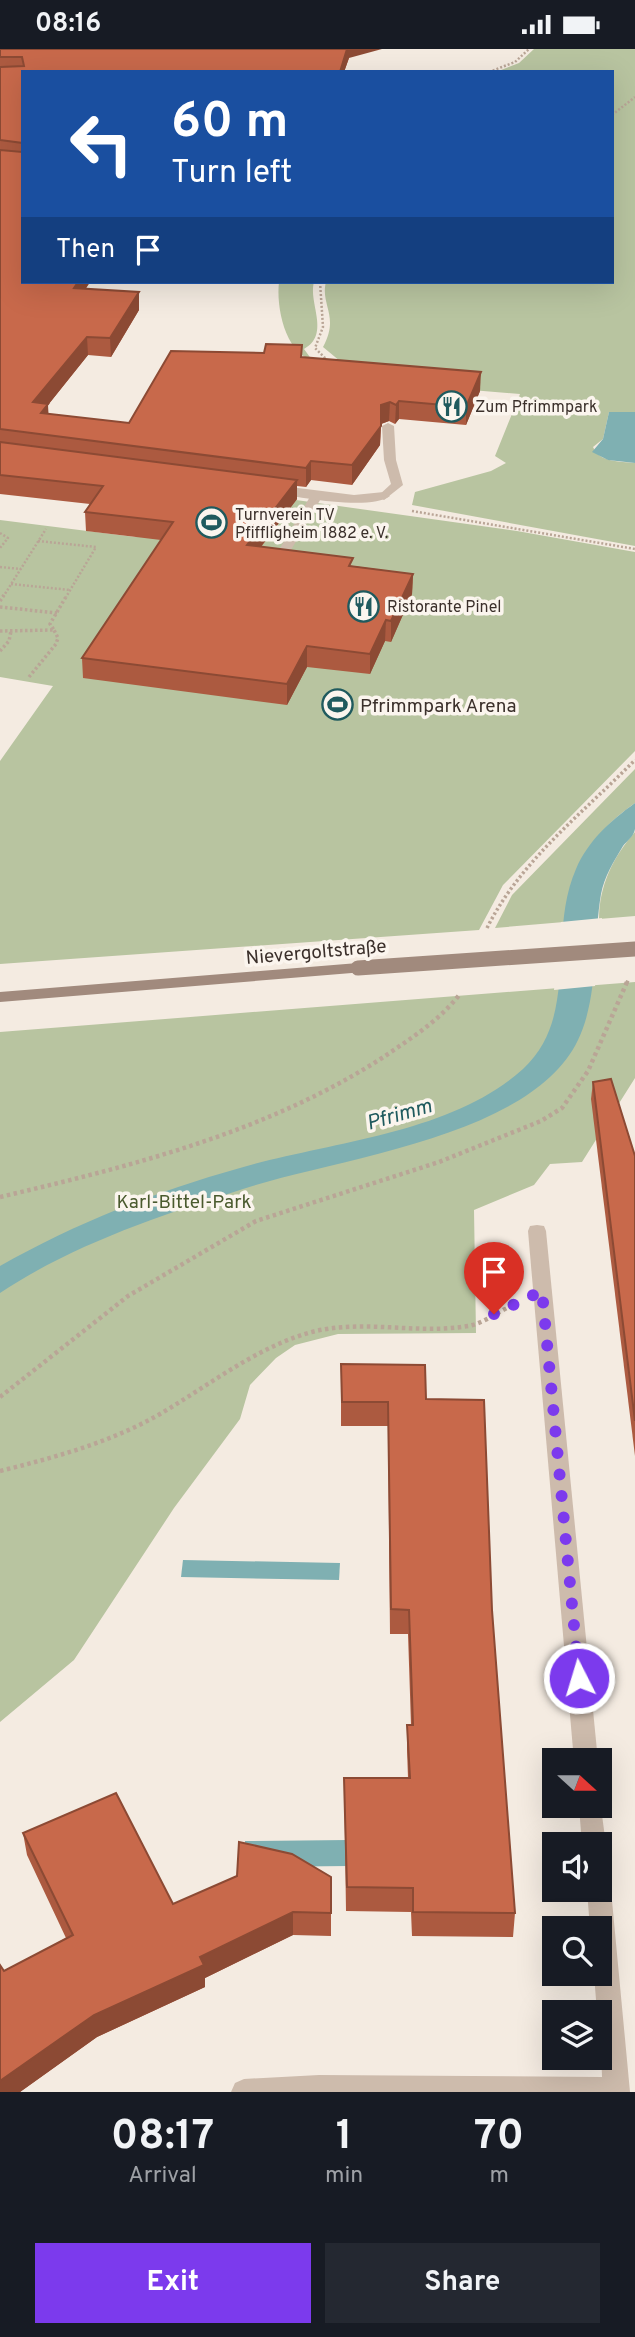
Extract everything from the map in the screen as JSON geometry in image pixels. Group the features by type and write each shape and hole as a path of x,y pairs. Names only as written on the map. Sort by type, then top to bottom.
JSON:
{"street":[{"path":"265,488 354,499 384,496 397,485 390,460 387,426"},
{"path":"285,549 317,495"},
{"name":"Nievergoltstraße","path":"0,997 635,949"},
{"path":"537,1231 585,1748"},
{"path":"244,2092 318,2088 617,2091 600,1902"}],"path":[{"path":"494,70 515,62 529,49"},
{"path":"614,113 635,97"},
{"path":"320,284 318,290 325,316 324,328 315,348 333,366"},
{"path":"384,496 391,503 414,511 635,548"},
{"path":"0,601 46,529"},
{"path":"0,533 8,538 0,548"},
{"path":"29,677 56,644 58,638 50,624 96,547 38,541"},
{"path":"0,566 21,569"},
{"path":"11,584 70,590"},
{"path":"0,607 57,613"},
{"path":"0,631 54,630"},
{"path":"0,651 9,641 11,631"},
{"path":"487,929 503,898 521,875 635,761"},
{"path":"0,1397 128,1296 256,1221 439,1162 541,1121 562,1108 588,1070 626,984"},
{"path":"0,1197 192,1145 317,1096 368,1069 419,1032 458,997"},
{"path":"0,1471 81,1451 116,1436 158,1416 274,1345 311,1332 350,1327 469,1326 542,1291"}],"green space":[{"path":"534,49 635,49 635,412 609,412 603,439 593,447 605,459 635,463 635,546 412,505 415,492 491,471 506,463 495,456 520,394 364,381 323,347 330,327 326,284 614,284 614,70 501,70 519,63"},
{"path":"279,284 314,284 316,335 312,343 304,349 312,360 295,348 289,338 281,316"},
{"name":"Pfrimmpark Arena","path":"296,500 517,531 635,552 635,751 503,885 479,930 0,964 0,761 53,686 0,677 0,520 135,537"},
{"path":"635,769 635,803 604,829 594,842 581,868 564,922 495,928 512,895"},
{"path":"635,832 635,916 599,919 602,895 609,873 620,851"},
{"name":"Karl-Bittel-Park","path":"635,982 635,1078 582,1162 550,1164 534,1185 474,1210 476,1333 338,1334 295,1345 276,1358 250,1385 240,1419 174,1508 74,1660 0,1722 0,1032"}],"water":[{"path":"609,412 635,412 635,463 608,460 592,452 603,439"},
{"path":"635,803 634,832 616,857 602,888 592,987 585,1023 578,1040 554,1073 519,1100 476,1122 428,1140 282,1178 181,1209 87,1246 0,1293 0,1266 87,1222 209,1177 426,1122 494,1091 523,1069 540,1048 551,1025 557,1000 568,894 576,869 601,832"},
{"path":"183,1560 340,1563 339,1580 181,1577"},
{"path":"348,1840 348,1866 244,1867 245,1841"}],"pier":[{"path":"602,918 595,986 554,990 561,922"}],"building":[{"path":"0,49 347,49 341,70 21,70 21,143 0,140 0,67 24,66 22,57 0,57"},
{"path":"0,150 21,152 21,284 77,284 74,288 139,292 110,338 87,337 33,402 48,404 41,413 129,423 171,351 264,353 266,344 302,345 301,357 481,372 466,407 399,401 396,405 390,402 381,405 381,426 352,465 311,461 306,468 0,429"},
{"path":"0,442 297,480 247,545 353,558 349,566 413,574 391,621 386,620 370,654 307,646 287,684 82,658 173,522 85,512 103,486 0,475"},
{"path":"611,1079 635,1156 635,1421 593,1082"},
{"path":"341,1364 425,1365 426,1399 484,1400 492,1610 515,1913 413,1912 413,1888 347,1887 344,1778 410,1778 407,1725 413,1725 409,1610 391,1609 388,1402 342,1402"},
{"path":"116,1793 173,1904 237,1876 239,1842 292,1854 331,1877 331,1913 293,1912 200,1957 204,1965 94,2015 0,2081 0,1965 4,1971 73,1935 23,1833"}],"place":[{"name":"Zum Pfrimmpark","path":"452,406"},
{"name":"Turnverein TV Pfiffligheim 1882 e. V.","path":"212,523"},
{"name":"Ristorante Pinel","path":"364,606"},
{"name":"Pfrimmpark Arena","path":"337,705"}],"route":[{"path":"494,1314 542,1291 579,1678"}],"water label":[{"name":"Pfrimm","path":"399,1114"}]}
